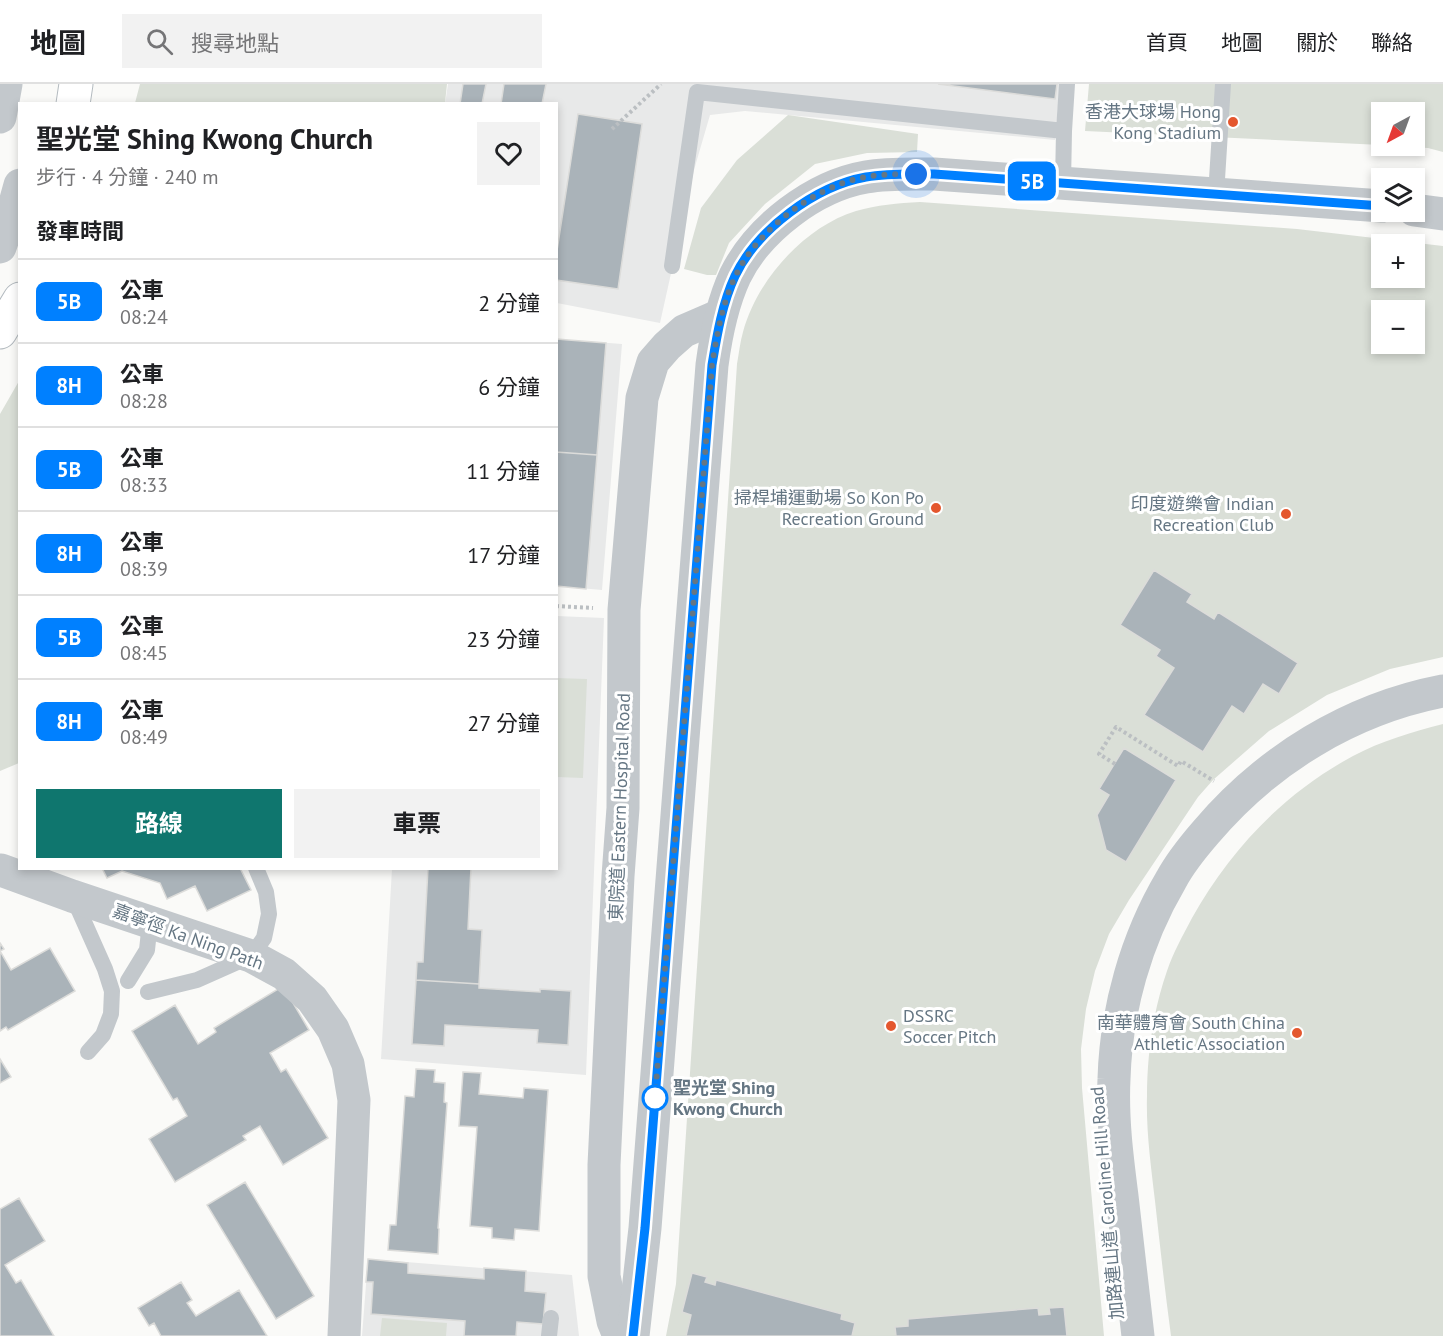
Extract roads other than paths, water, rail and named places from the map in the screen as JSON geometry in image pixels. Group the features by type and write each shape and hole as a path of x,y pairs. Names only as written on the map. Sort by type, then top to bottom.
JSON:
{"main road":[{"path":"73,102 76,84"},
{"path":"0,332 18,302"}],"street":[{"path":"0,117 6,84"},
{"path":"633,1336 645,1228 712,365 727,294 736,274 751,251 769,230 792,210 840,183 866,177 897,174 934,174 1371,205"},
{"path":"0,247 18,192"},
{"path":"1425,212 1443,214"},
{"name":"東院道 Eastern Hospital Road","path":"619,1336 613,1321 604,1276 604,1165 623,808 624,610 642,398 653,362 667,346 684,332 721,315"},
{"name":"加路連山道 Caroline Hill Road","path":"1138,1336 1116,1142 1114,1079 1122,1009 1135,962 1154,910 1195,844 1246,789 1273,767 1330,731 1356,718 1394,704 1443,691"},
{"name":"嘉寧徑 Ka Ning Path","path":"1,870 251,956 284,974 312,999 333,1029 348,1064 354,1100 344,1336"}],"lane":[{"path":"1063,183 1067,84"},
{"path":"1216,195 1224,84"},
{"path":"672,266 698,92 1064,131"},
{"path":"148,992 197,980 251,956 264,938 269,914 266,892 257,870"},
{"path":"72,896 105,969 112,991 111,1014 103,1035 88,1052"},
{"path":"128,981 147,950 150,922"},
{"path":"549,1336 551,1318"}],"place":[{"name":"香港大球場 Hong Kong Stadium","path":"1233,122"},
{"name":"掃桿埔運動場 So Kon Po Recreation Ground","path":"936,508"},
{"name":"印度遊樂會 Indian Recreation Club","path":"1286,514"},
{"name":"DSSRC Soccer Pitch","path":"891,1026"},
{"name":"南華體育會 South China Athletic Association","path":"1297,1033"},
{"name":"聖光堂 Shing Kwong Church","path":"655,1098"}]}
